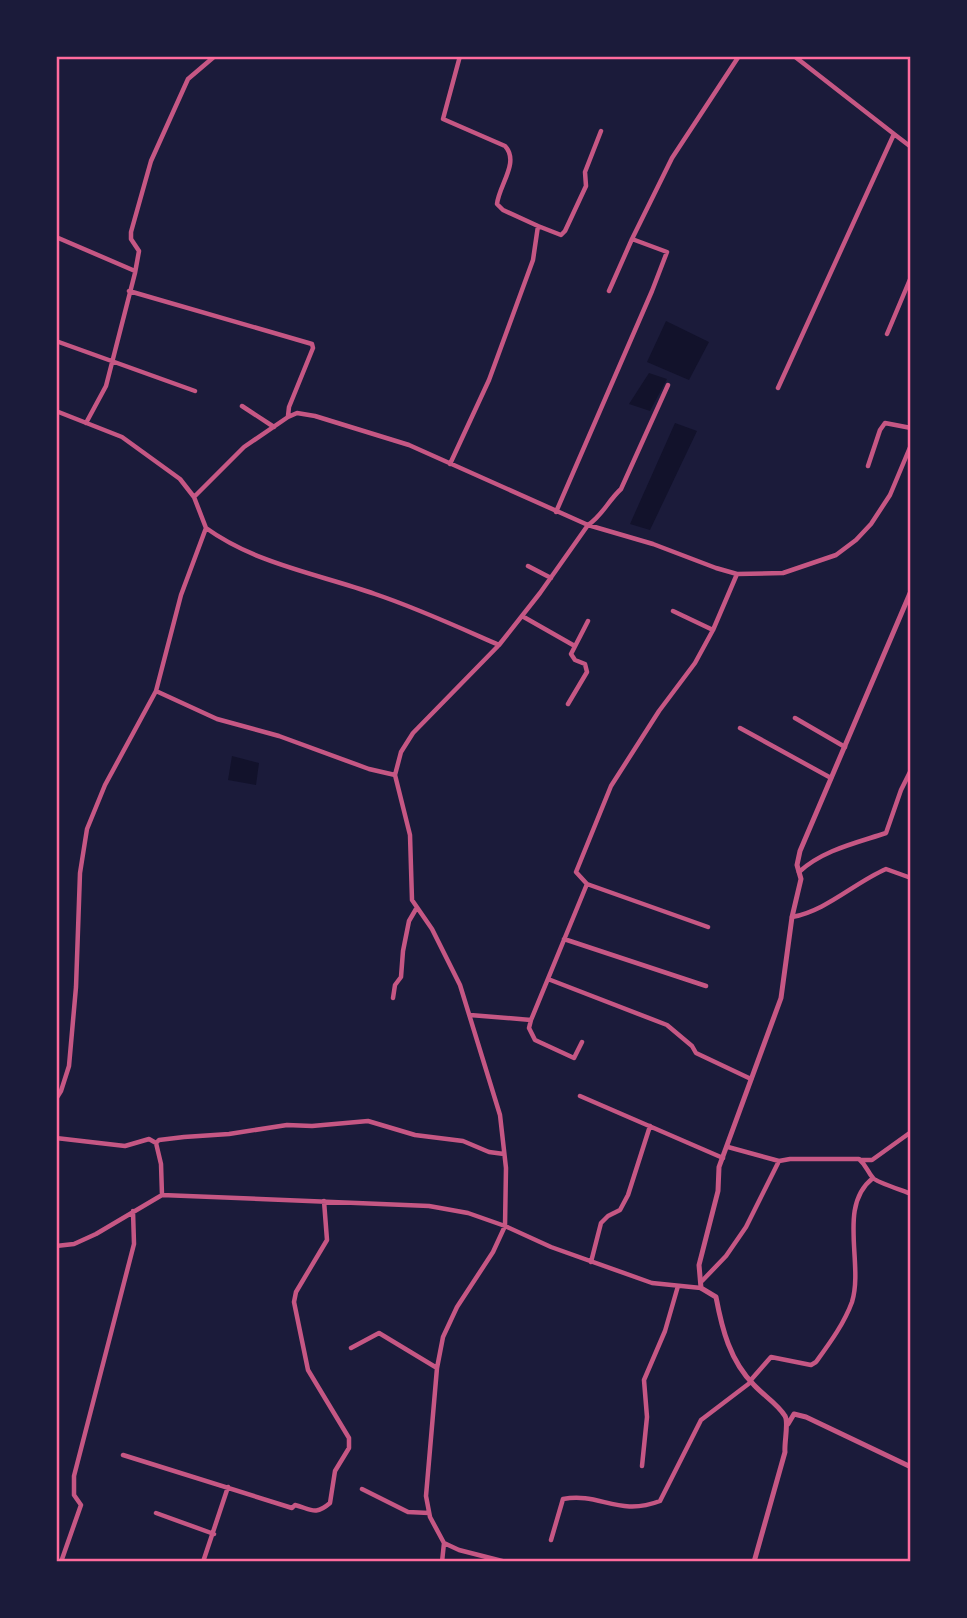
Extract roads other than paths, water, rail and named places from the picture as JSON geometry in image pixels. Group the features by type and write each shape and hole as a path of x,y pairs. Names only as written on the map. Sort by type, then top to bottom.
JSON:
{"street":[{"path":"86,423 106,386 135,271 139,251 131,239 131,232 151,160 188,79 215,56"},
{"path":"460,56 443,119 505,146 510,151 512,161 498,198 498,207 561,235 586,186 585,172 601,131"},
{"path":"609,291 672,158 739,56"},
{"path":"794,56 911,147"},
{"path":"778,388 894,134"},
{"path":"450,464 489,380 533,260 538,226"},
{"path":"56,237 135,271"},
{"path":"556,512 667,254 664,250 632,239"},
{"path":"887,334 911,277"},
{"path":"129,292 312,344 313,348 289,407 288,417"},
{"path":"56,341 195,391"},
{"path":"442,1562 444,1543 429,1513 426,1496 437,1368 443,1337 457,1307 493,1252 505,1226 507,1198 500,1115 470,1015 450,961 424,915 416,909 412,900 410,835 395,775 401,752 414,733 499,645 588,525 598,519 611,498 621,489 668,384"},
{"path":"242,406 274,427"},
{"path":"56,411 122,437 180,479 194,497 206,528 225,542 299,572 374,594 499,645"},
{"path":"194,497 244,447 297,413 409,445 588,525 653,544 716,568 737,574 783,573 836,555 871,524 890,495 911,445"},
{"path":"868,466 885,423 911,428"},
{"path":"56,1099 69,1066 76,987 80,873 87,829 105,785 156,691 181,595 206,528"},
{"path":"528,566 551,578"},
{"path":"708,927 587,884 576,872 611,786 659,711 695,663 713,630 737,574"},
{"path":"701,1285 699,1265 718,1192 719,1167 781,998 792,917 801,879 797,865 800,851 911,592"},
{"path":"673,611 713,630"},
{"path":"522,616 573,645"},
{"path":"568,704 587,672 585,664 571,656 573,645 588,621"},
{"path":"156,691 217,719 279,736 369,769 395,775"},
{"path":"795,718 845,747"},
{"path":"740,728 832,778"},
{"path":"799,872 829,853 886,833 911,770"},
{"path":"792,917 806,915 865,878 886,869 911,878"},
{"path":"582,1042 574,1058 536,1040 529,1028 587,884"},
{"path":"393,998 393,991 401,977 405,939 416,909"},
{"path":"564,939 706,986"},
{"path":"548,979 667,1025 692,1046 696,1054 751,1079"},
{"path":"470,1015 531,1020"},
{"path":"580,1096 723,1158"},
{"path":"156,1143 159,1140 229,1134 287,1125 312,1126 368,1121 415,1135 463,1141 489,1152 504,1154"},
{"path":"591,1262 601,1223 620,1210 628,1195 650,1126"},
{"path":"728,1147 779,1161 872,1160 911,1132"},
{"path":"56,1138 125,1146 149,1139 156,1143 161,1164 162,1195"},
{"path":"860,1160 881,1184 891,1185 911,1194"},
{"path":"701,1285 746,1227 779,1161"},
{"path":"551,1540 563,1499 579,1497 624,1508 644,1507 660,1501 701,1420 750,1381 773,1357 811,1366 816,1362 841,1324 852,1301 856,1266 857,1202 862,1186 873,1178"},
{"path":"56,1246 75,1244 96,1234 162,1195 429,1206 468,1213 652,1283 701,1285 716,1297 729,1349 750,1381 785,1415 788,1423"},
{"path":"123,1455 292,1508 295,1505 311,1512 319,1512 330,1503 335,1471 349,1448 349,1438 318,1385 313,1382 294,1312 296,1292 327,1240 324,1201"},
{"path":"61,1562 81,1504 75,1494 74,1476 134,1244 133,1211"},
{"path":"642,1466 647,1417 644,1380 665,1331 678,1286"},
{"path":"351,1348 379,1333 437,1368"},
{"path":"754,1562 785,1452 784,1434 794,1414 806,1417 911,1467"},
{"path":"203,1562 228,1487"},
{"path":"362,1489 408,1512 429,1513"},
{"path":"156,1513 214,1534"},
{"path":"444,1543 506,1562"}]}
